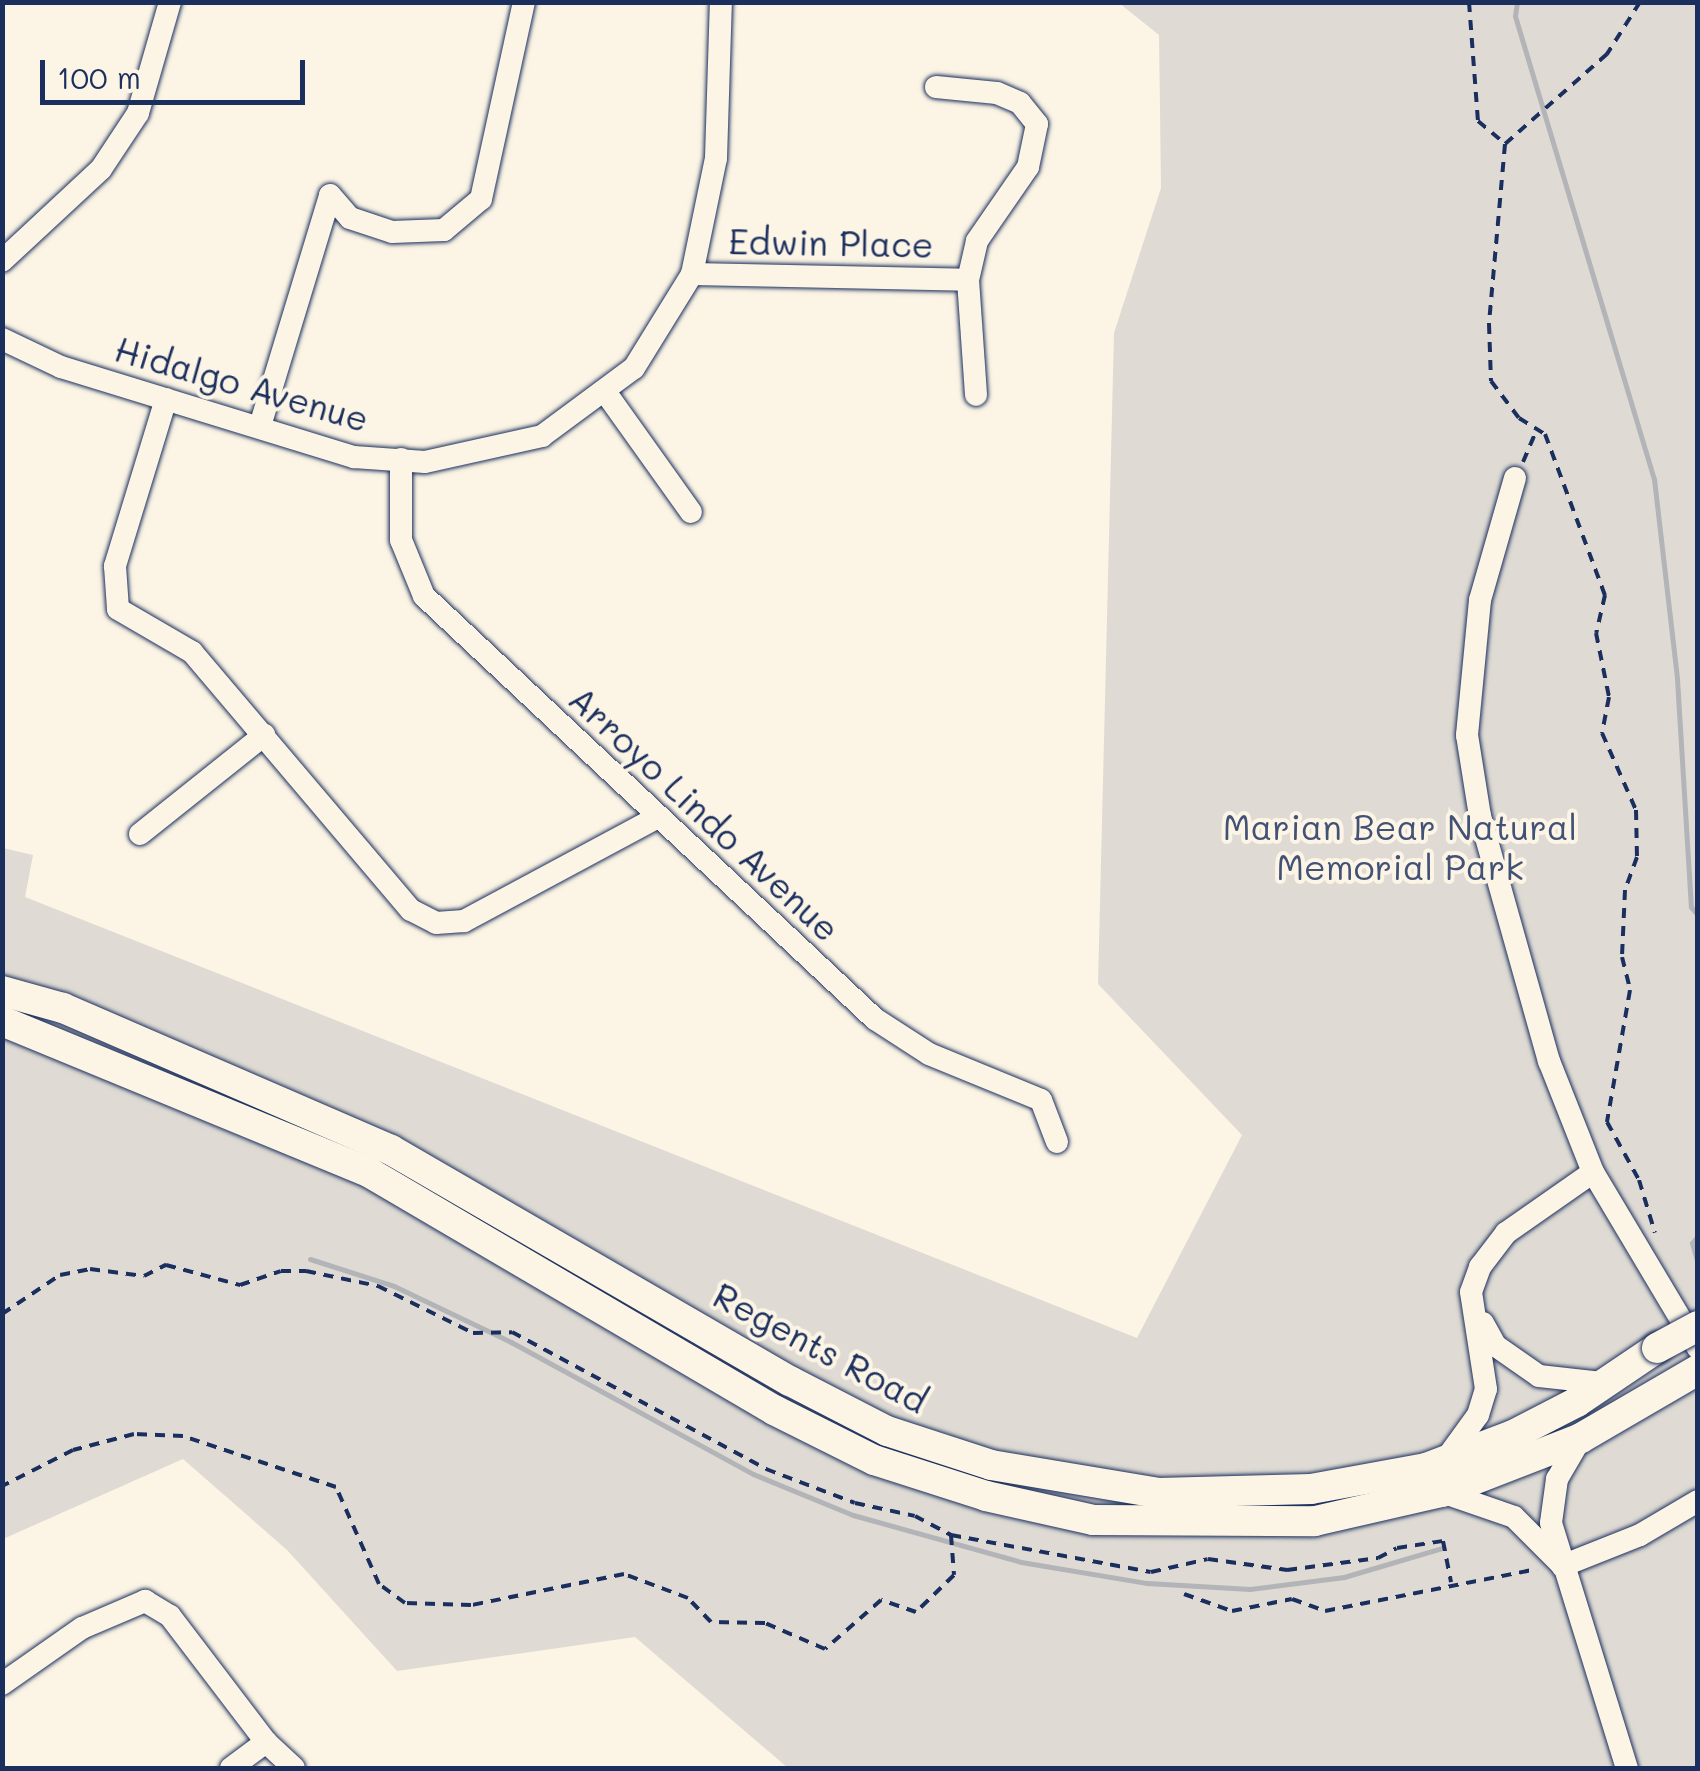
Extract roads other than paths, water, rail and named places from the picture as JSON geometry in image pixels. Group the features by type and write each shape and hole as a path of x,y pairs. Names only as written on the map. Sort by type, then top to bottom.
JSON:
{"main road":[{"name":"Regents Road","path":"2,991 63,1008 442,1174 790,1380 904,1437 992,1465 1158,1494 1296,1490 1442,1477 1698,1326"},
{"name":"Regents Road","path":"2,1021 370,1172 774,1410 874,1460 986,1496 1093,1520 1252,1525 1316,1522 1442,1477 1581,1438 1688,1375"}],"street":[{"path":"2,261 101,169 138,113 170,2"},
{"path":"260,426 330,194 350,218 392,232 444,230 481,199 524,2"},
{"name":"Hidalgo Avenue","path":"2,339 62,367 354,457 401,459 492,451 542,436 606,393 654,340 692,274 716,158 720,2"},
{"path":"936,88 997,93 1020,103 1037,124 1028,167 977,241 968,280 976,395"},
{"name":"Edwin Place","path":"692,274 968,280"},
{"path":"606,393 691,512"},
{"path":"166,399 115,566 118,609 192,652 411,910 436,923 464,921 656,818"},
{"name":"Arroyo Lindo Avenue","path":"401,459 401,540 424,596 656,818 875,1019 929,1054 1041,1100 1057,1142"},
{"path":"1515,478 1480,600 1466,735 1522,974 1593,1172 1698,1348"},
{"path":"140,834 264,735"},
{"path":"1562,1566 1514,1517 1442,1477 1473,1424 1486,1389 1478,1316 1471,1292 1475,1280 1506,1233 1593,1172"},
{"path":"1478,1316 1496,1346 1539,1376 1602,1383"},
{"path":"1581,1438 1551,1496 1562,1566 1627,1768"},
{"path":"1562,1566 1640,1535 1698,1501"},
{"path":"2,1684 82,1628 145,1601 170,1616 266,1742 294,1768"},
{"path":"232,1768 266,1742"}],"waterway":[{"path":"1517,2 1515,16 1654,479 1677,679 1691,907 1698,915"},
{"path":"1698,1236 1692,1243 1698,1264"},
{"path":"310,1259 394,1286 511,1342 753,1474 853,1515 1021,1562 1147,1583 1250,1589 1344,1577 1442,1548"}],"park label":[{"name":"Marian Bear Natural Memorial Park","path":"1400,846"}]}
